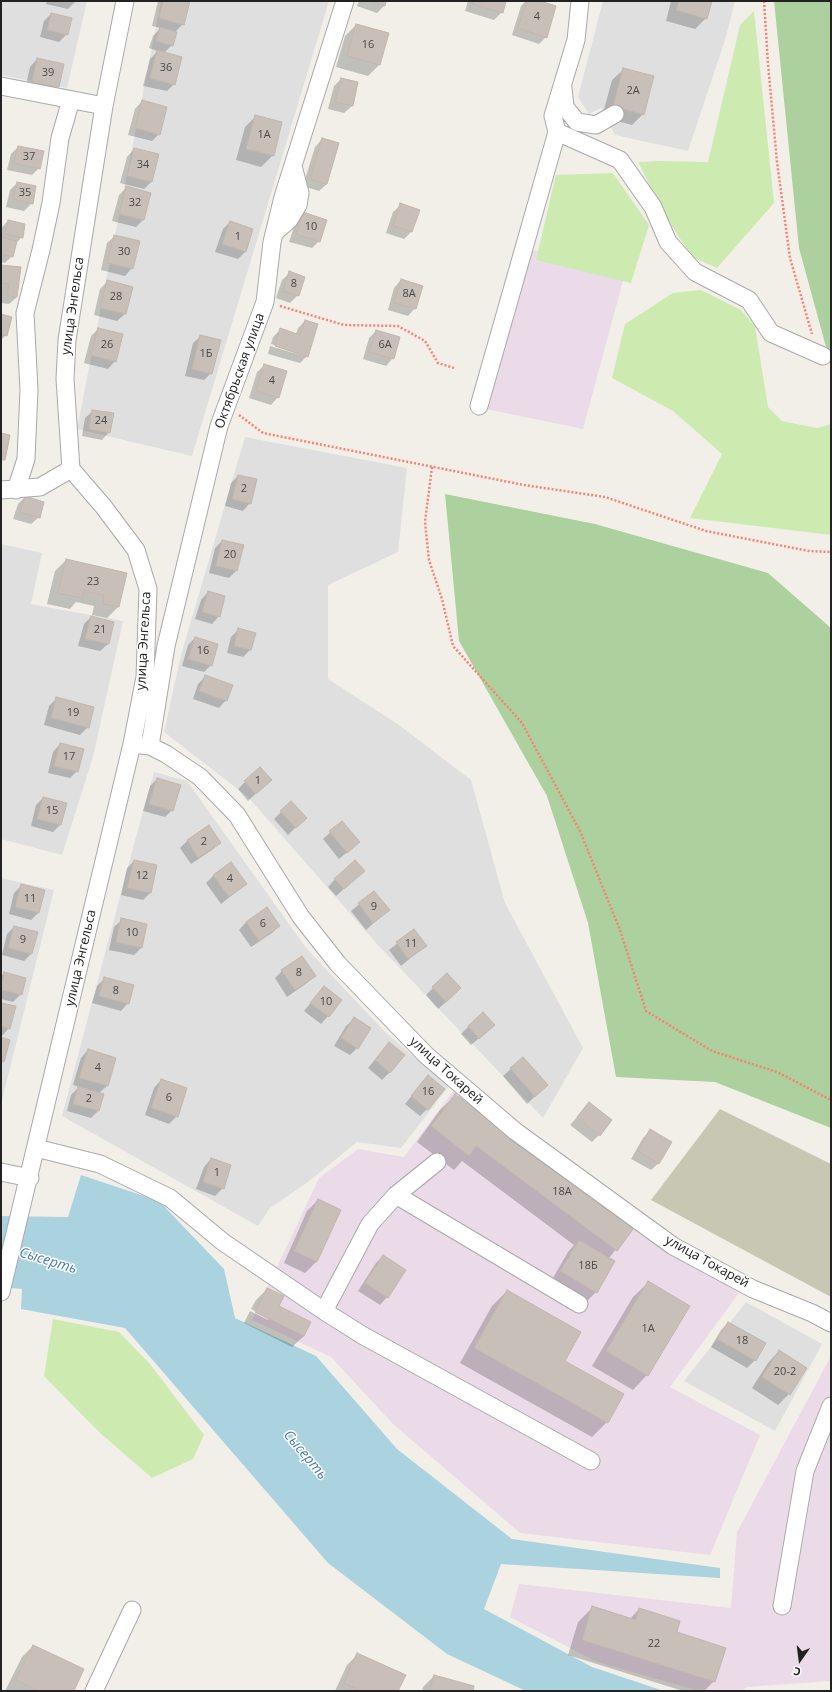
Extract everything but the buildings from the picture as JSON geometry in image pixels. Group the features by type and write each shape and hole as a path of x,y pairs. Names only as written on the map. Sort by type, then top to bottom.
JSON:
{"street":[{"name":"улица Энгельса","path":"1,1292 30,1178 132,744 145,677 148,589 136,550 103,506 71,469 65,379 67,340 104,106 125,1"},
{"name":"Октябрьская улица","path":"150,746 166,646 219,426 265,302 275,232 283,197 345,1"},
{"path":"479,406 557,132 554,116 576,40 580,1"},
{"path":"1,86 104,106"},
{"path":"563,86 565,107 577,122 596,125 615,114"},
{"path":"9,490 26,459 29,390 25,313 41,250 60,138 70,100"},
{"path":"557,132 620,160 653,207 668,242 695,272 749,300 771,333 823,356"},
{"path":"9,490 40,487 71,469"},
{"path":"147,634 166,646"},
{"name":"улица Токарей","path":"132,744 150,746 166,754 200,777 237,814 300,917 338,964 426,1055 515,1131 673,1246 753,1289 812,1313 831,1323"},
{"path":"36,1148 100,1164 170,1198 223,1242 362,1335 591,1461"},
{"path":"324,1311 370,1224 396,1195 437,1162"},
{"path":"1,1172 30,1178"},
{"path":"396,1195 579,1304"},
{"path":"782,1606 805,1471 831,1406"},
{"path":"94,1691 132,1610"}],"path":[{"path":"764,1 777,162 790,258 813,339 823,356"},
{"path":"265,302 344,325 398,326 425,341 438,363 454,368"},
{"path":"219,426 239,415 263,433 524,485 605,497 706,532 809,550 831,552"},
{"path":"432,467 425,522 429,560 442,599 453,646 522,723 580,831 620,930 646,1011 712,1051 777,1072 831,1100"}],"shaded area":[{"path":"1,1 87,1 67,88 1,75"},
{"path":"161,1 329,1 192,456 77,429"},
{"path":"603,1 735,1 726,37 688,151 615,135 601,108 589,114 578,97"},
{"path":"526,248 624,277 583,429 486,409"},
{"path":"245,437 407,468 398,552 328,585 328,679 399,725 471,780 505,903 583,1048 543,1118 376,943 248,797 164,732 181,655"},
{"path":"1,544 42,553 31,604 123,621 93,757 62,855 1,839"},
{"path":"154,772 187,781 306,948 386,1033 449,1086 401,1148 357,1142 308,1182 270,1208 258,1226 62,1116"},
{"path":"1,878 54,890 1,1104"},
{"path":"454,1090 739,1293 670,1387 760,1435 710,1555 520,1533 393,1424 331,1357 252,1320 319,1178 358,1149 404,1157"},
{"path":"720,1109 831,1164 831,1297 651,1200"},
{"path":"746,1302 822,1344 775,1431 684,1381"},
{"path":"831,1356 831,1681 747,1687 743,1691 699,1691 597,1662 510,1617 519,1584 731,1608 737,1532"}],"green space":[{"path":"774,1 831,1 831,354 826,347 799,248"},
{"path":"754,11 774,203 717,268 692,257 665,216 638,162 708,162 740,25"},
{"path":"613,173 649,225 631,283 536,260 556,175"},
{"path":"701,290 741,310 755,326 768,407 782,421 817,428 831,424 831,535 690,518 722,454 673,411 612,378 625,324 673,293"},
{"path":"445,494 595,524 768,573 831,628 831,1128 715,1082 616,1077 588,923 547,796 459,641"},
{"path":"53,1319 119,1332 150,1364 204,1435 193,1459 152,1478 99,1432 44,1376"}],"water":[{"name":"Сысерть","path":"81,1175 159,1201 224,1269 235,1318 316,1356 397,1449 512,1539 720,1568 720,1578 501,1564 484,1609 592,1667 664,1691 526,1691 447,1654 328,1563 125,1328 21,1309 22,1289 1,1287 1,1216 68,1217"}]}
